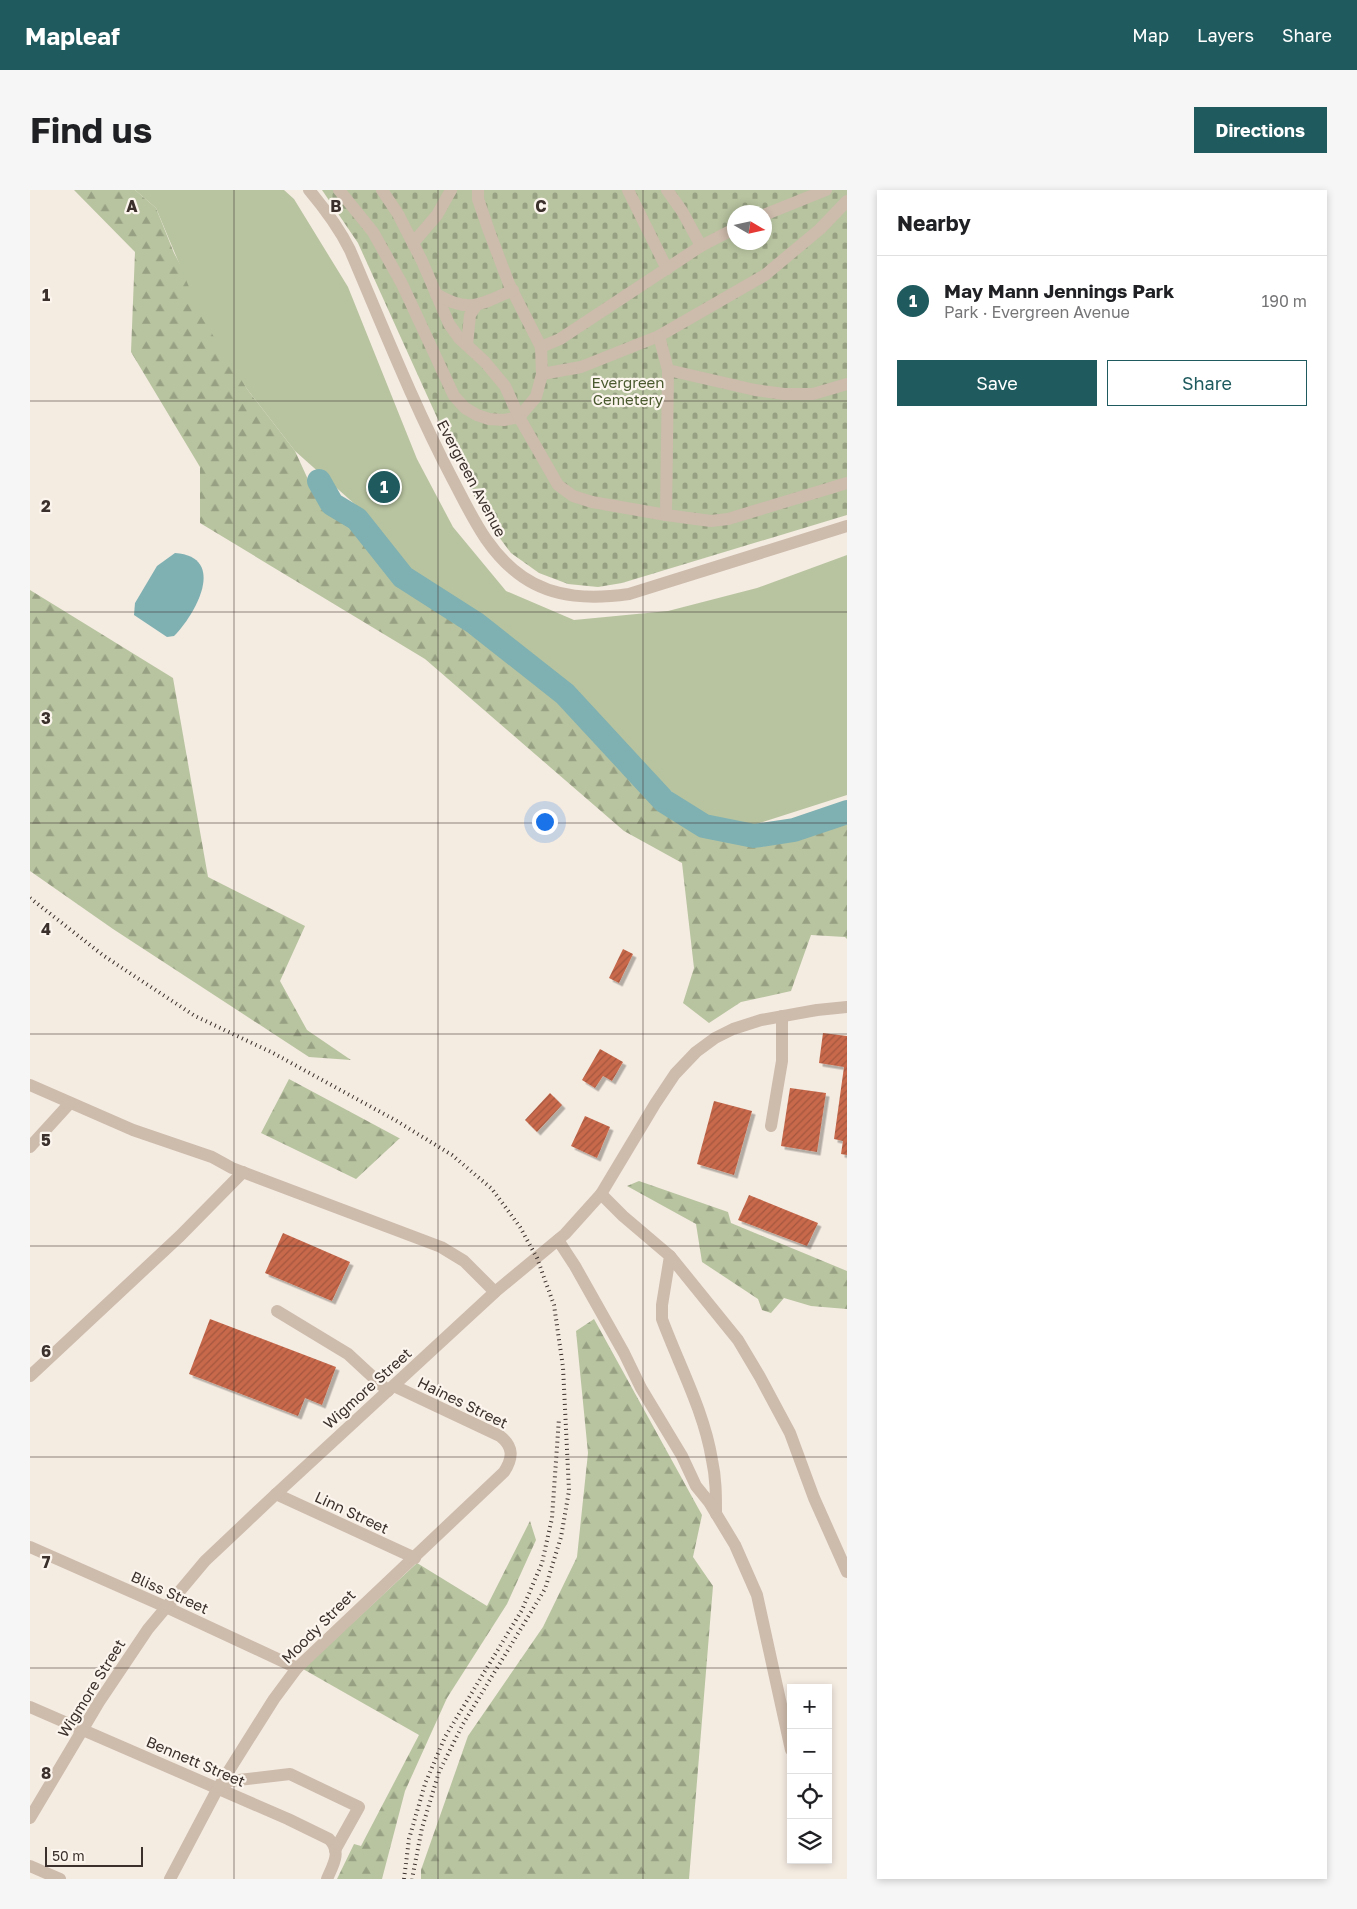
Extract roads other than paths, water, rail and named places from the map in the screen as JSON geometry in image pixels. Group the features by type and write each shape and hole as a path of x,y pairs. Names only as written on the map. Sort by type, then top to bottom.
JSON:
{"street":[{"name":"Evergreen Avenue","path":"309,190 335,223 350,250 431,437 478,527 491,548 504,562 524,578 550,590 579,597 602,598 620,595 847,526"},
{"path":"339,190 373,232 397,275 454,396 464,408 477,415 489,419 504,420 519,417 536,397 542,374 541,347 512,290 476,193"},
{"path":"382,190 398,214 413,243 449,324 459,338 485,362 505,386 519,417 558,484 573,496 592,502 666,515 711,520 728,518 847,483"},
{"path":"413,243 437,216 451,190"},
{"path":"628,190 667,269"},
{"path":"667,190 682,211 702,246"},
{"path":"772,212 824,190"},
{"path":"542,374 581,367 659,336 765,275 820,229 847,201"},
{"path":"541,347 560,338 702,246 727,233"},
{"path":"436,294 449,302 463,306 476,306 512,290"},
{"path":"467,345 470,315 476,306"},
{"path":"659,336 668,370 666,515"},
{"path":"668,370 755,390 784,394 813,394 847,384"},
{"name":"Wigmore Street","path":"30,1818 99,1702 148,1629 205,1561 495,1292 558,1240 602,1194 655,1104 675,1074 696,1052 715,1038 733,1029 761,1020 847,1007"},
{"path":"771,1126 782,1061 782,1016"},
{"path":"30,1085 134,1130 212,1158 243,1172 441,1247 464,1261 495,1292"},
{"path":"30,1147 70,1103"},
{"path":"30,1376 180,1236 243,1172"},
{"path":"602,1194 623,1216 670,1256 738,1340 790,1433 814,1498 847,1572"},
{"path":"558,1240 575,1266 624,1353 641,1388 682,1456 696,1486 709,1502 734,1545 757,1595 787,1732"},
{"path":"670,1256 662,1305 662,1319 702,1419 716,1485 716,1514"},
{"name":"Haines Street","path":"277,1311 348,1354 391,1389 500,1436 507,1442 512,1454"},
{"name":"Moody Street","path":"170,1879 218,1788 274,1699 297,1668 504,1472 510,1464 512,1454"},
{"name":"Linn Street","path":"276,1494 343,1527 415,1558"},
{"name":"Bliss Street","path":"30,1547 297,1668"},
{"name":"Bennett Street","path":"30,1707 288,1819 329,1839 334,1844 336,1854"},
{"path":"218,1788 230,1781 290,1774 359,1807 336,1854 327,1879"},
{"path":"30,1866 60,1879"}],"water":[{"path":"175,553 191,557 200,565 204,575 198,602 182,627 174,636 167,637 134,615 135,603 157,566"}],"waterway":[{"path":"319,481 332,504 357,519 403,577 475,623 565,694 664,801 704,826 754,836 794,830 847,812"}],"railway":[{"path":"30,898 104,956 195,1016 273,1053 395,1120 452,1155 492,1189 520,1227 537,1258 554,1305 563,1367 569,1491 561,1537 545,1589 463,1724 439,1772 422,1828 412,1879"},
{"path":"404,1879 409,1839 425,1784 445,1737 522,1610 542,1563 552,1518 559,1418"}],"place":[{"name":"May Mann Jennings Park","path":"384,487"}],"park label":[{"name":"Evergreen Cemetery","path":"628,390"}]}
